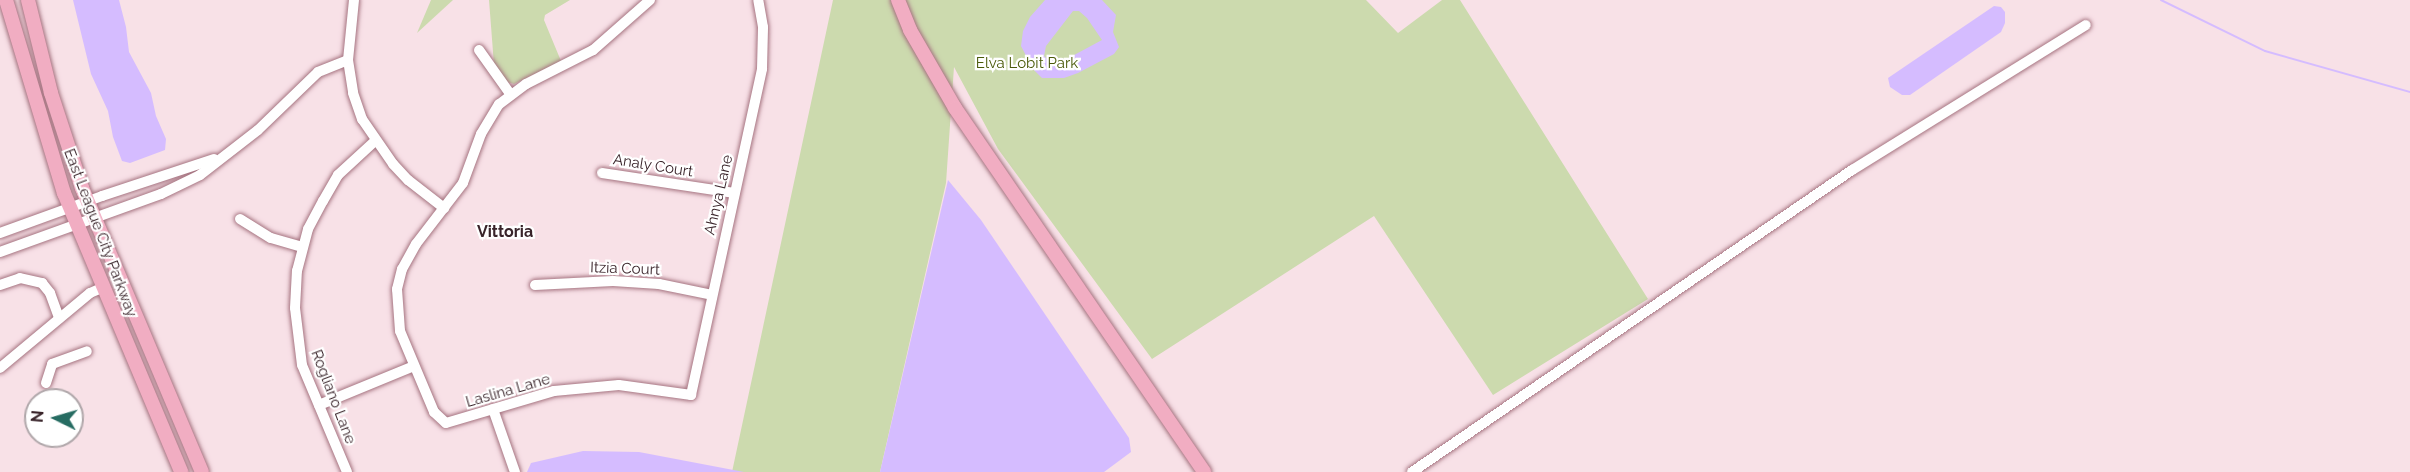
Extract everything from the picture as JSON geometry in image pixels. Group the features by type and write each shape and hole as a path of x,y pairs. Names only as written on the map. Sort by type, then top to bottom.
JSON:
{"main road":[{"name":"East League City Parkway","path":"6,0 76,225 182,472"},
{"name":"East League City Parkway","path":"28,0 51,93 87,201 202,472"},
{"path":"898,0 910,30 955,108 1204,472"}],"street":[{"path":"354,0 348,60 357,105 375,141 408,180 444,208"},
{"path":"320,405 414,366 400,331 397,289 402,269 416,244 463,183 489,117 499,104 525,84 593,50 649,0"},
{"name":"Ahnya Lane","path":"691,395 762,69 763,27 758,0"},
{"path":"1412,472 1852,170 2086,25"},
{"path":"479,50 511,95"},
{"path":"0,252 181,185 200,175 220,157 258,130 318,72 348,60"},
{"name":"Rogliano Lane","path":"347,472 302,365 297,339 297,271 308,229 338,175 375,141"},
{"path":"0,233 87,201 220,157"},
{"name":"Analy Court","path":"602,173 735,193"},
{"path":"240,219 271,238 303,247"},
{"path":"0,285 20,278 42,283 50,293 59,318"},
{"name":"Itzia Court","path":"535,285 613,281 659,284 712,295"},
{"path":"0,368 90,293 102,288"},
{"path":"46,383 52,364 87,351"},
{"name":"Laslina Lane","path":"414,366 434,412 442,421 453,423 554,392 619,385 691,395"},
{"path":"493,409 515,472"}],"green space":[{"path":"431,0 453,0 417,33"},
{"path":"489,0 570,0 545,15 544,20 561,61 514,84 507,82 494,65"},
{"name":"Elva Lobit Park","path":"833,0 1366,0 1398,33 1442,0 1460,0 1648,299 1493,395 1374,216 1152,359 998,149 954,67 946,183 880,472 732,472"}],"shaded area":[{"path":"73,0 119,0 129,52 151,93 156,116 166,139 165,150 130,163 122,161 113,137 108,111 91,74"},
{"path":"1045,0 1102,0 1116,15 1113,32 1119,47 1114,54 1078,73 1064,78 1042,78 1033,69 1021,46 1023,31 1030,17","holes":["1073,11 1079,11 1087,18 1102,40 1063,61 1048,60 1044,56 1046,46"]},
{"path":"1994,6 2001,7 2005,12 2005,23 2001,32 1910,95 1902,95 1890,87 1888,78"},
{"path":"948,180 981,220 1129,438 1131,452 1104,472 880,472"},
{"path":"583,451 639,452 744,472 527,472 531,463"}],"waterway":[{"path":"2161,0 2265,51 2410,92"}],"district":[{"name":"Vittoria","path":"505,232"}]}
